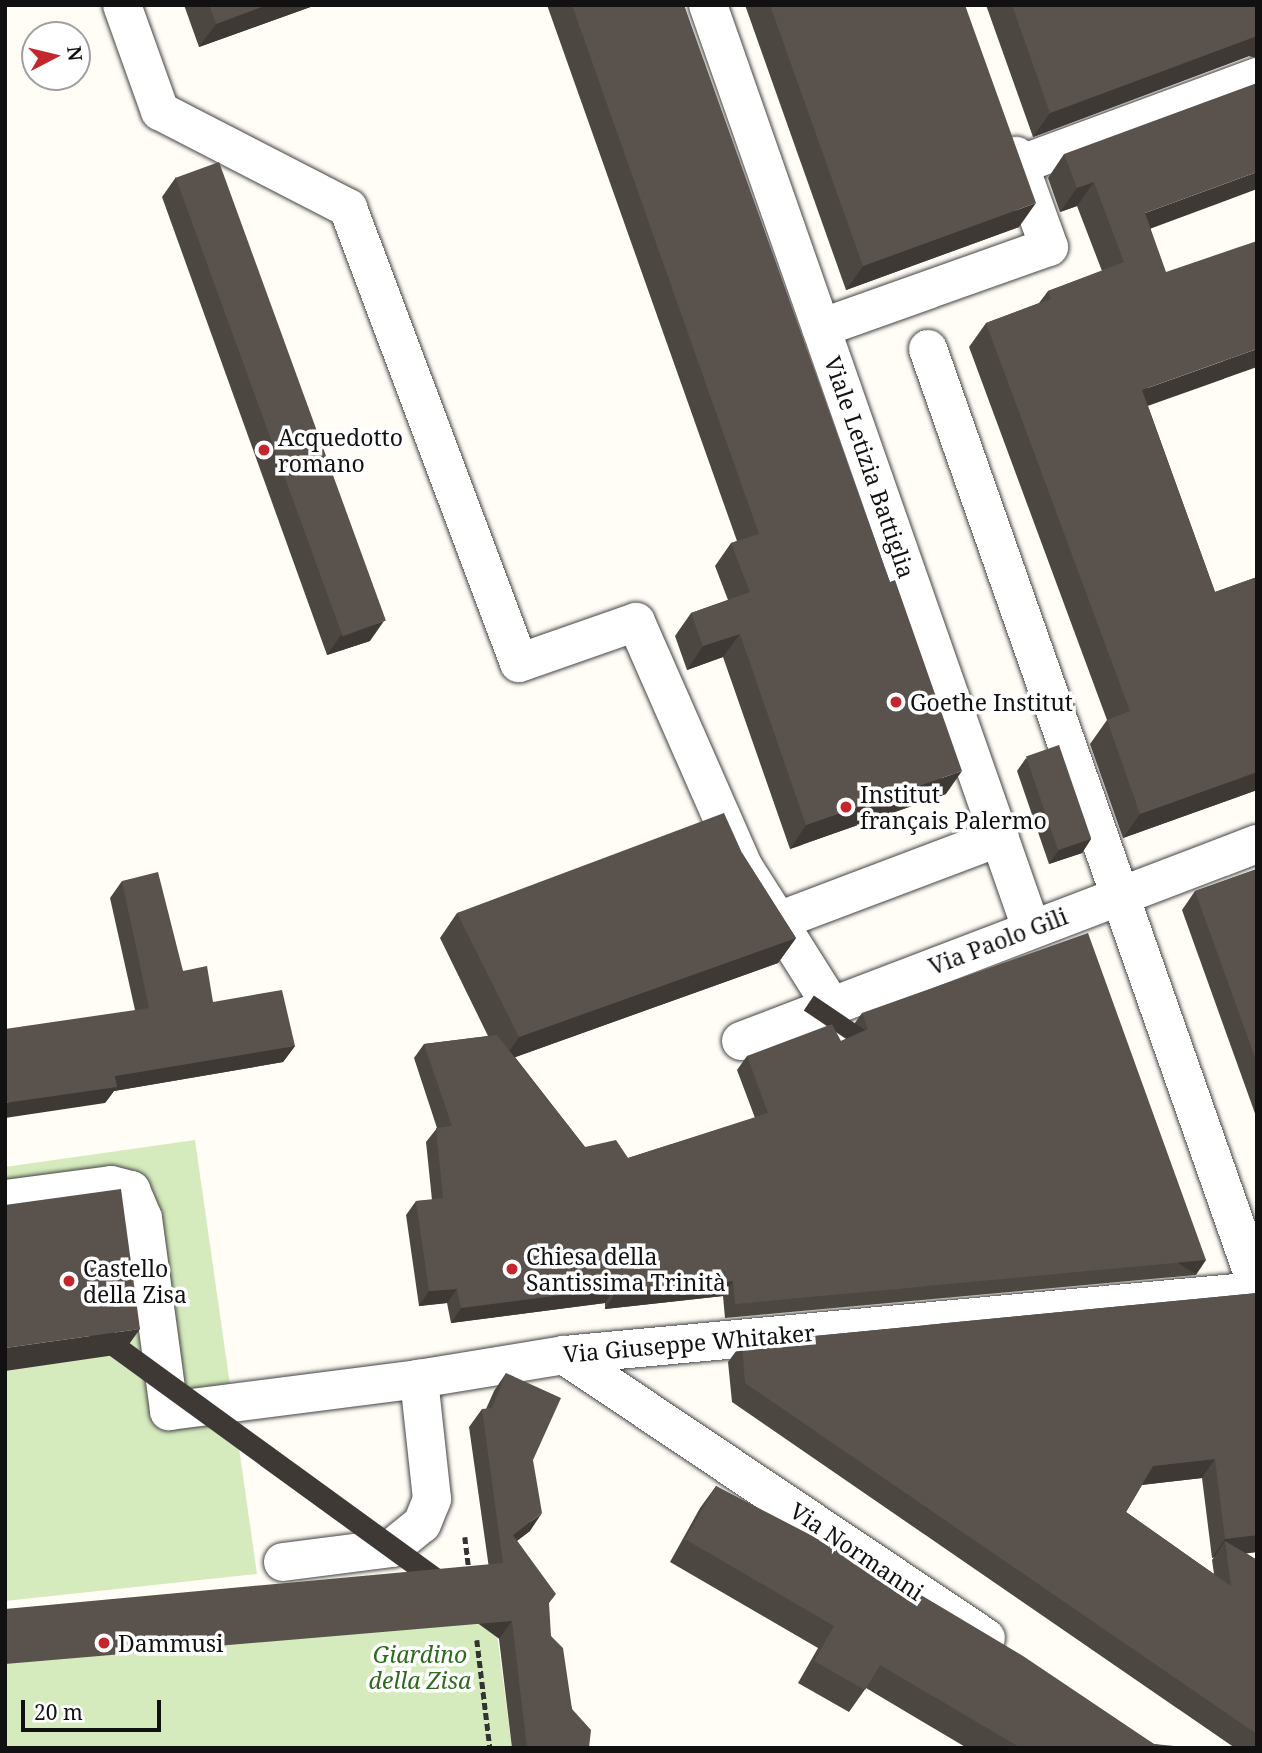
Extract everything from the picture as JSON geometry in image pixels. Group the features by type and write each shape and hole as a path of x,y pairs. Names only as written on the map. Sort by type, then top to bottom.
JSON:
{"street":[{"path":"122,5 160,111 348,208 523,675 636,622 743,866 831,1005"},
{"name":"Viale Letizia Battiglia","path":"708,5 1031,928"},
{"path":"1019,165 1257,77"},
{"path":"821,328 1049,247 1002,116"},
{"path":"928,349 1257,1288"},
{"path":"778,921 1000,837"},
{"name":"Via Paolo Gili","path":"741,1041 1119,894 1257,844"},
{"name":"Via Giuseppe Whitaker","path":"5,1199 111,1185 131,1190 143,1218 169,1411 419,1379 564,1355 1257,1288"},
{"name":"Via Normanni","path":"564,1355 1013,1655"},
{"path":"283,1562 392,1548 422,1524 432,1499 419,1379"}],"path":[{"path":"469,1570 471,1583"},
{"path":"477,1640 490,1748"}],"green space":[{"path":"195,1140 257,1574 5,1601 5,1167"},
{"name":"Giardino della Zisa","path":"490,1581 512,1748 5,1748 5,1626"}],"building":[{"path":"209,5 267,5 216,24"},
{"path":"572,5 684,5 890,582 895,580 962,771 806,825 740,634 703,646 691,613 750,592 731,543 759,534"},
{"path":"770,5 965,5 1036,203 863,266"},
{"path":"1012,5 1257,5 1257,36 1050,113"},
{"path":"1257,83 1257,172 1145,213 1166,272 1257,241 1257,349 1142,390 1215,592 1257,577 1257,772 1140,814 1107,720 1130,711 986,323 1051,299 1048,291 1124,262 1094,182 1077,188 1064,154"},
{"path":"219,162 386,621 343,636 176,178"},
{"path":"1059,745 1091,839 1058,850 1026,756"},
{"path":"724,813 742,853 796,938 519,1037 457,913"},
{"path":"1257,869 1257,1063 1195,891"},
{"path":"158,872 183,971 207,966 213,1002 282,990 295,1046 115,1076 117,1087 5,1103 5,1029 149,1008 122,881"},
{"path":"1088,933 1206,1260 735,1304 733,1281 615,1294 615,1288 461,1308 457,1289 429,1291 416,1201 443,1198 436,1128 452,1126 424,1044 497,1035 585,1147 616,1140 628,1158 768,1113 747,1056 832,1024 841,1041 868,1029 862,1013"},
{"name":"Castello della Zisa","path":"121,1189 140,1329 5,1348 5,1205"},
{"path":"1257,1293 1257,1535 1225,1539 1215,1459 1153,1466 1126,1512 1231,1586 1225,1541 1257,1560 1257,1734 745,1383 742,1343"},
{"path":"506,1373 561,1398 533,1460 542,1513 513,1535 556,1594 549,1603 551,1636 563,1648 572,1709 591,1730 589,1748 527,1748 512,1621 5,1664 5,1609 503,1563 482,1409 492,1408"},
{"path":"716,1486 884,1573 1023,1656 1154,1744 1177,1748 1021,1748 880,1665 865,1690 814,1661 834,1626 685,1539"}],"place":[{"name":"Acquedotto romano","path":"264,450"},
{"name":"Goethe Institut","path":"896,702"},
{"name":"Institut français Palermo","path":"846,807"},
{"name":"Chiesa della Santissima Trinità","path":"512,1269"},
{"name":"Castello della Zisa","path":"69,1281"},
{"name":"Dammusi","path":"104,1643"}]}
